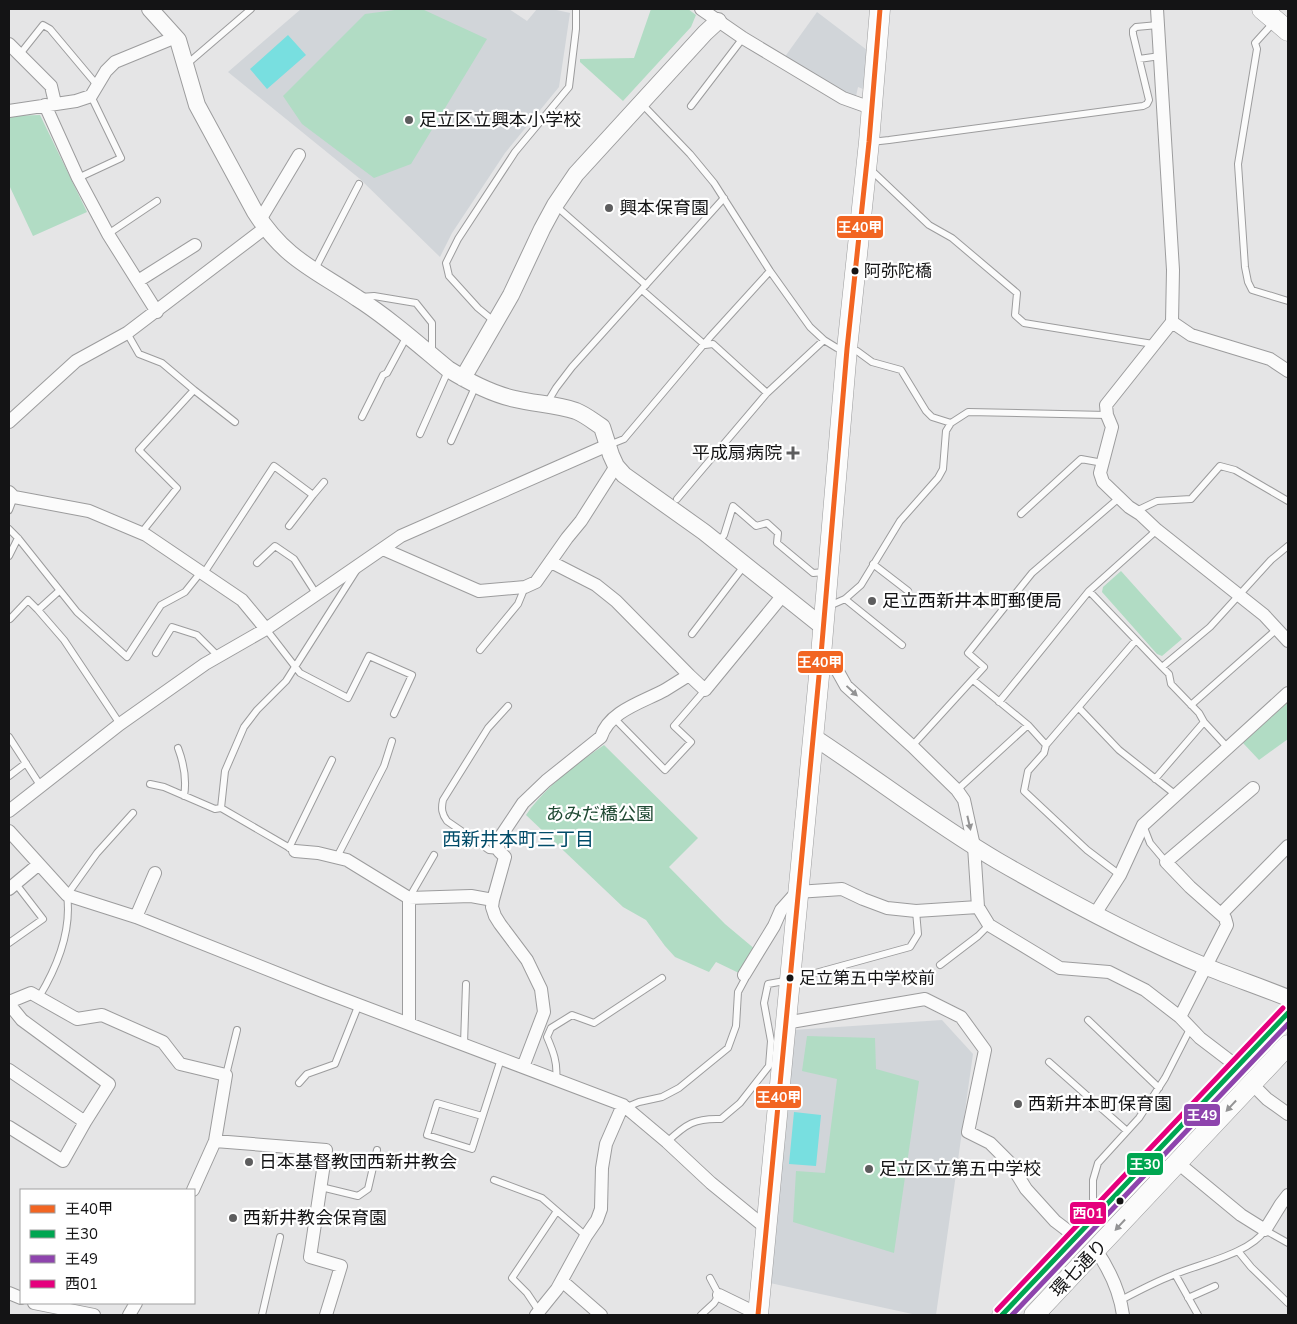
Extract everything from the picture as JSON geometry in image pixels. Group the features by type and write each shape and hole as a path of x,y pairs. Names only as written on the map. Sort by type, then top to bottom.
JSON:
{"main road":[{"path":"759,1315 765,1227 821,655 847,349 869,142 880,9"},
{"name":"環七通り","path":"1002,1315 1288,1013"},
{"name":"環七通り","path":"1034,1315 1288,1045"}],"street":[{"path":"150,9 176,37 197,105 262,224 280,246 314,272 357,297 448,369 470,381 514,399 566,408 585,416 602,427 616,466 624,475 717,543 823,627"},
{"path":"702,9 743,38 843,98 871,108"},
{"path":"1157,9 1173,270 1172,322 1106,404 1107,415 1112,427 1100,473 1103,482 1119,498 1264,615 1288,641"},
{"path":"470,381 496,323 555,205 576,174 718,21"},
{"path":"9,111 76,101 94,90 106,71 115,62 176,37"},
{"path":"9,44 51,86 50,104 78,178 108,234 157,312"},
{"path":"9,422 76,361 127,333 157,312 262,224 299,155"},
{"path":"138,281 195,244"},
{"path":"1172,322 1191,335 1270,359 1288,371"},
{"path":"9,811 120,724 205,664 266,629 401,536 608,445"},
{"path":"383,549 479,591 524,587 536,582 566,538 581,521 616,466"},
{"path":"11,495 89,511 142,532 242,600 266,629"},
{"path":"550,562 596,585 616,601 705,690 783,595"},
{"path":"821,655 832,662 846,686 912,746 957,790 964,800 974,846 978,907 989,924 1060,968 1109,972 1145,990 1180,1017 1190,1029 1238,1067"},
{"path":"523,1067 543,1031 544,1012 540,989 519,948 505,933 495,916 492,900 505,857 499,851 497,842 523,803 546,781 601,737 604,727 613,718 689,674"},
{"path":"1095,914 1120,875 1143,825 1288,694"},
{"path":"812,736 974,846 1095,914 1206,967 1288,998"},
{"path":"1180,1017 1227,924 1225,918 1190,887 1166,862 1253,788"},
{"path":"9,831 67,895 136,917 625,1106 711,1183 765,1227"},
{"path":"1221,914 1288,846"},
{"path":"292,849 347,860 409,898 471,896 492,900"},
{"path":"13,887 39,864"},
{"path":"136,917 155,873"},
{"path":"744,975 774,926 781,910 798,892 842,889 887,908 916,911 978,907"},
{"path":"409,898 409,1022"},
{"path":"9,1127 63,1160 109,1084 22,1020 9,1003 31,993 77,1019 102,1015 163,1042 180,1064 226,1075 215,1141 194,1189"},
{"path":"785,1023 925,999 961,1017 984,1050 968,1132 990,1143 1010,1163 1026,1189 1055,1221 1076,1237"},
{"path":"9,1070 85,1122"},
{"path":"1252,1084 1288,1114"},
{"path":"538,1313 557,1289 597,1220 601,1209 602,1168 606,1144 625,1106"},
{"path":"215,1141 326,1150 322,1187 310,1257 342,1266 326,1315"},
{"path":"1178,1163 1241,1215 1265,1230 1288,1195"},
{"path":"1096,1250 1103,1260 1121,1300 1123,1315"},
{"path":"562,1280 601,1315"},
{"path":"719,1295 759,1315"},
{"path":"37,1304 59,1312 94,1315"},
{"path":"129,1315 135,1304"}],"lane":[{"path":"186,65 251,9"},
{"path":"496,323 478,308 449,276 446,263 458,239 515,152 569,88 576,29 576,9"},
{"path":"1275,20 1255,43 1257,49 1238,164 1245,267 1248,282 1252,290 1288,301"},
{"path":"20,54 43,25 50,29 94,90 121,158 78,178"},
{"path":"869,142 1143,106 1149,100 1133,30 1136,27 1158,25"},
{"path":"691,106 743,38"},
{"path":"1139,59 1160,56"},
{"path":"641,103 714,182 770,271 810,327 824,340 837,348 857,351 872,362 901,370 926,411 932,417 951,423"},
{"path":"866,165 929,225 952,238 1017,293 1015,315 1024,323 1153,344"},
{"path":"314,272 359,184"},
{"path":"547,404 556,388 572,367 724,198"},
{"path":"108,234 157,201"},
{"path":"555,205 705,345"},
{"path":"608,445 624,439 710,337 770,271"},
{"path":"357,297 374,296 416,303 432,324 432,356"},
{"path":"127,333 139,354 162,364 235,422"},
{"path":"362,417 383,375 387,372 408,336"},
{"path":"678,499 767,394 824,340"},
{"path":"705,345 713,344 767,394"},
{"path":"420,434 448,369"},
{"path":"452,441 470,381"},
{"path":"142,532 177,488 139,450 194,390"},
{"path":"825,607 845,599 861,585 900,521 938,478 943,469 946,431 951,423 968,412 1107,415"},
{"path":"1021,514 1081,459 1103,463"},
{"path":"9,529 77,612 127,657 161,605 185,592 202,572 274,466 313,495"},
{"path":"1135,511 1157,501 1191,499 1220,466 1235,470 1288,500"},
{"path":"288,526 324,482"},
{"path":"9,510 11,495"},
{"path":"912,746 984,667 968,653 1032,573 1119,498"},
{"path":"717,543 724,535 733,506 756,526 767,523 778,533 777,543 813,573 828,572"},
{"path":"999,702 1089,591 1157,530"},
{"path":"9,556 18,538"},
{"path":"257,563 275,546 294,559 317,595"},
{"path":"1162,667 1210,627 1271,560 1288,546"},
{"path":"873,564 908,591"},
{"path":"221,808 225,771 244,727 257,710 286,681 296,667 359,566"},
{"path":"692,634 744,566"},
{"path":"480,650 518,604 524,587"},
{"path":"38,610 59,591"},
{"path":"1089,591 1169,674 1171,684 1199,713 1204,722 1228,748"},
{"path":"845,599 902,645"},
{"path":"10,619 28,600 64,640 120,724"},
{"path":"156,653 172,628 197,635 218,656"},
{"path":"266,629 300,672 348,698 369,656 412,675 394,714"},
{"path":"1191,705 1277,629"},
{"path":"1120,875 1087,850 1024,791 1028,771 1044,753 1046,745 1136,640"},
{"path":"973,680 1028,725 1046,745"},
{"path":"613,718 665,770 691,742 674,726 705,690"},
{"path":"499,851 489,850 447,821 443,816 441,808 443,800 488,728 508,706"},
{"path":"1079,708 1119,750 1176,796"},
{"path":"1155,779 1204,722"},
{"path":"957,790 1028,725"},
{"path":"9,737 40,785"},
{"path":"337,857 384,766 392,740"},
{"path":"178,748 186,784 184,796"},
{"path":"150,784 215,809 221,808 292,849 332,760"},
{"path":"9,776 26,763"},
{"path":"39,997 54,968 65,936 69,919 67,895 97,853 133,813"},
{"path":"1143,825 1150,843 1166,862"},
{"path":"409,898 434,855"},
{"path":"9,943 43,920 13,887"},
{"path":"667,1142 681,1129 703,1119 721,1120 740,1103 769,1066 771,1041 764,1003 768,984 790,980 910,946 918,934 916,911"},
{"path":"940,965 978,936 989,924"},
{"path":"625,1106 662,1097 679,1088 728,1048 736,1026 738,992 745,979 744,975"},
{"path":"556,1079 558,1069 555,1054 548,1036 543,1031 572,1015 594,1023 662,978"},
{"path":"464,1044 466,984"},
{"path":"299,1082 307,1074 336,1064 359,1004"},
{"path":"1088,1020 1159,1088"},
{"path":"1103,1210 1093,1199 1093,1180 1098,1163 1138,1118 1159,1088 1190,1029"},
{"path":"226,1075 237,1030"},
{"path":"482,1116 437,1103 427,1135 472,1149 501,1059"},
{"path":"1049,1062 1127,1131"},
{"path":"322,1187 358,1196 368,1189 377,1150"},
{"path":"494,1180 542,1198 586,1236"},
{"path":"538,1313 527,1293 512,1278 557,1211"},
{"path":"1121,1300 1175,1274 1238,1251 1262,1235 1265,1230 1288,1243"},
{"path":"262,1315 280,1237"},
{"path":"1238,1251 1251,1267 1288,1303"},
{"path":"1175,1274 1198,1315"},
{"path":"701,1315 714,1303 719,1295 710,1278"},
{"path":"1188,1298 1215,1286"}],"shaded area":[{"name":"足立区立興本小学校","path":"301,9 509,9 527,21 537,9 552,9 570,13 559,87 505,153 452,233 440,257 360,179 228,72"},
{"path":"817,12 867,50 863,89 858,87 856,96 842,91 784,58"},
{"name":"足立区立第五中学校","path":"942,1020 973,1054 936,1315 917,1315 770,1283 793,1030"}],"green space":[{"path":"402,9 422,9 487,39 411,164 374,178 302,124 283,96 365,14"},
{"path":"651,9 688,9 696,15 691,27 623,101 580,62 580,59 634,58"},
{"path":"40,115 87,212 33,236 9,185 9,116"},
{"path":"1121,571 1182,639 1162,656 1157,654 1102,592 1103,587"},
{"path":"1288,702 1288,739 1259,760 1243,743"},
{"name":"あみだ橋公園","path":"604,745 698,838 669,867 725,924 756,950 741,974 716,962 709,972 675,957 646,920 623,907 526,815 542,795 572,768"},
{"path":"807,1036 875,1038 876,1069 919,1081 894,1253 793,1222 796,1171 825,1173 837,1079 802,1071"}],"water":[{"path":"288,35 306,55 267,89 250,69"},
{"path":"794,1112 821,1115 816,1166 789,1164"}],"transit line":[{"name":"王40甲","path":"758,1315 880,9"},
{"name":"西01","path":"997,1310 1283,1008"},
{"name":"王30","path":"1002,1315 1288,1013"},
{"name":"王49","path":"1012,1315 1288,1024"}],"place":[{"name":"足立区立興本小学校","path":"409,120"},
{"name":"興本保育園","path":"609,208"},
{"name":"阿弥陀橋","path":"855,271"},
{"name":"平成扇病院","path":"793,453"},
{"name":"足立西新井本町郵便局","path":"872,601"},
{"name":"足立第五中学校前","path":"790,978"},
{"name":"西新井本町保育園","path":"1018,1104"},
{"name":"日本基督教団西新井教会","path":"249,1162"},
{"name":"足立区立第五中学校","path":"869,1169"},
{"name":"西新井教会保育園","path":"233,1218"}],"district":[{"name":"西新井本町三丁目","path":"518,839"}]}
